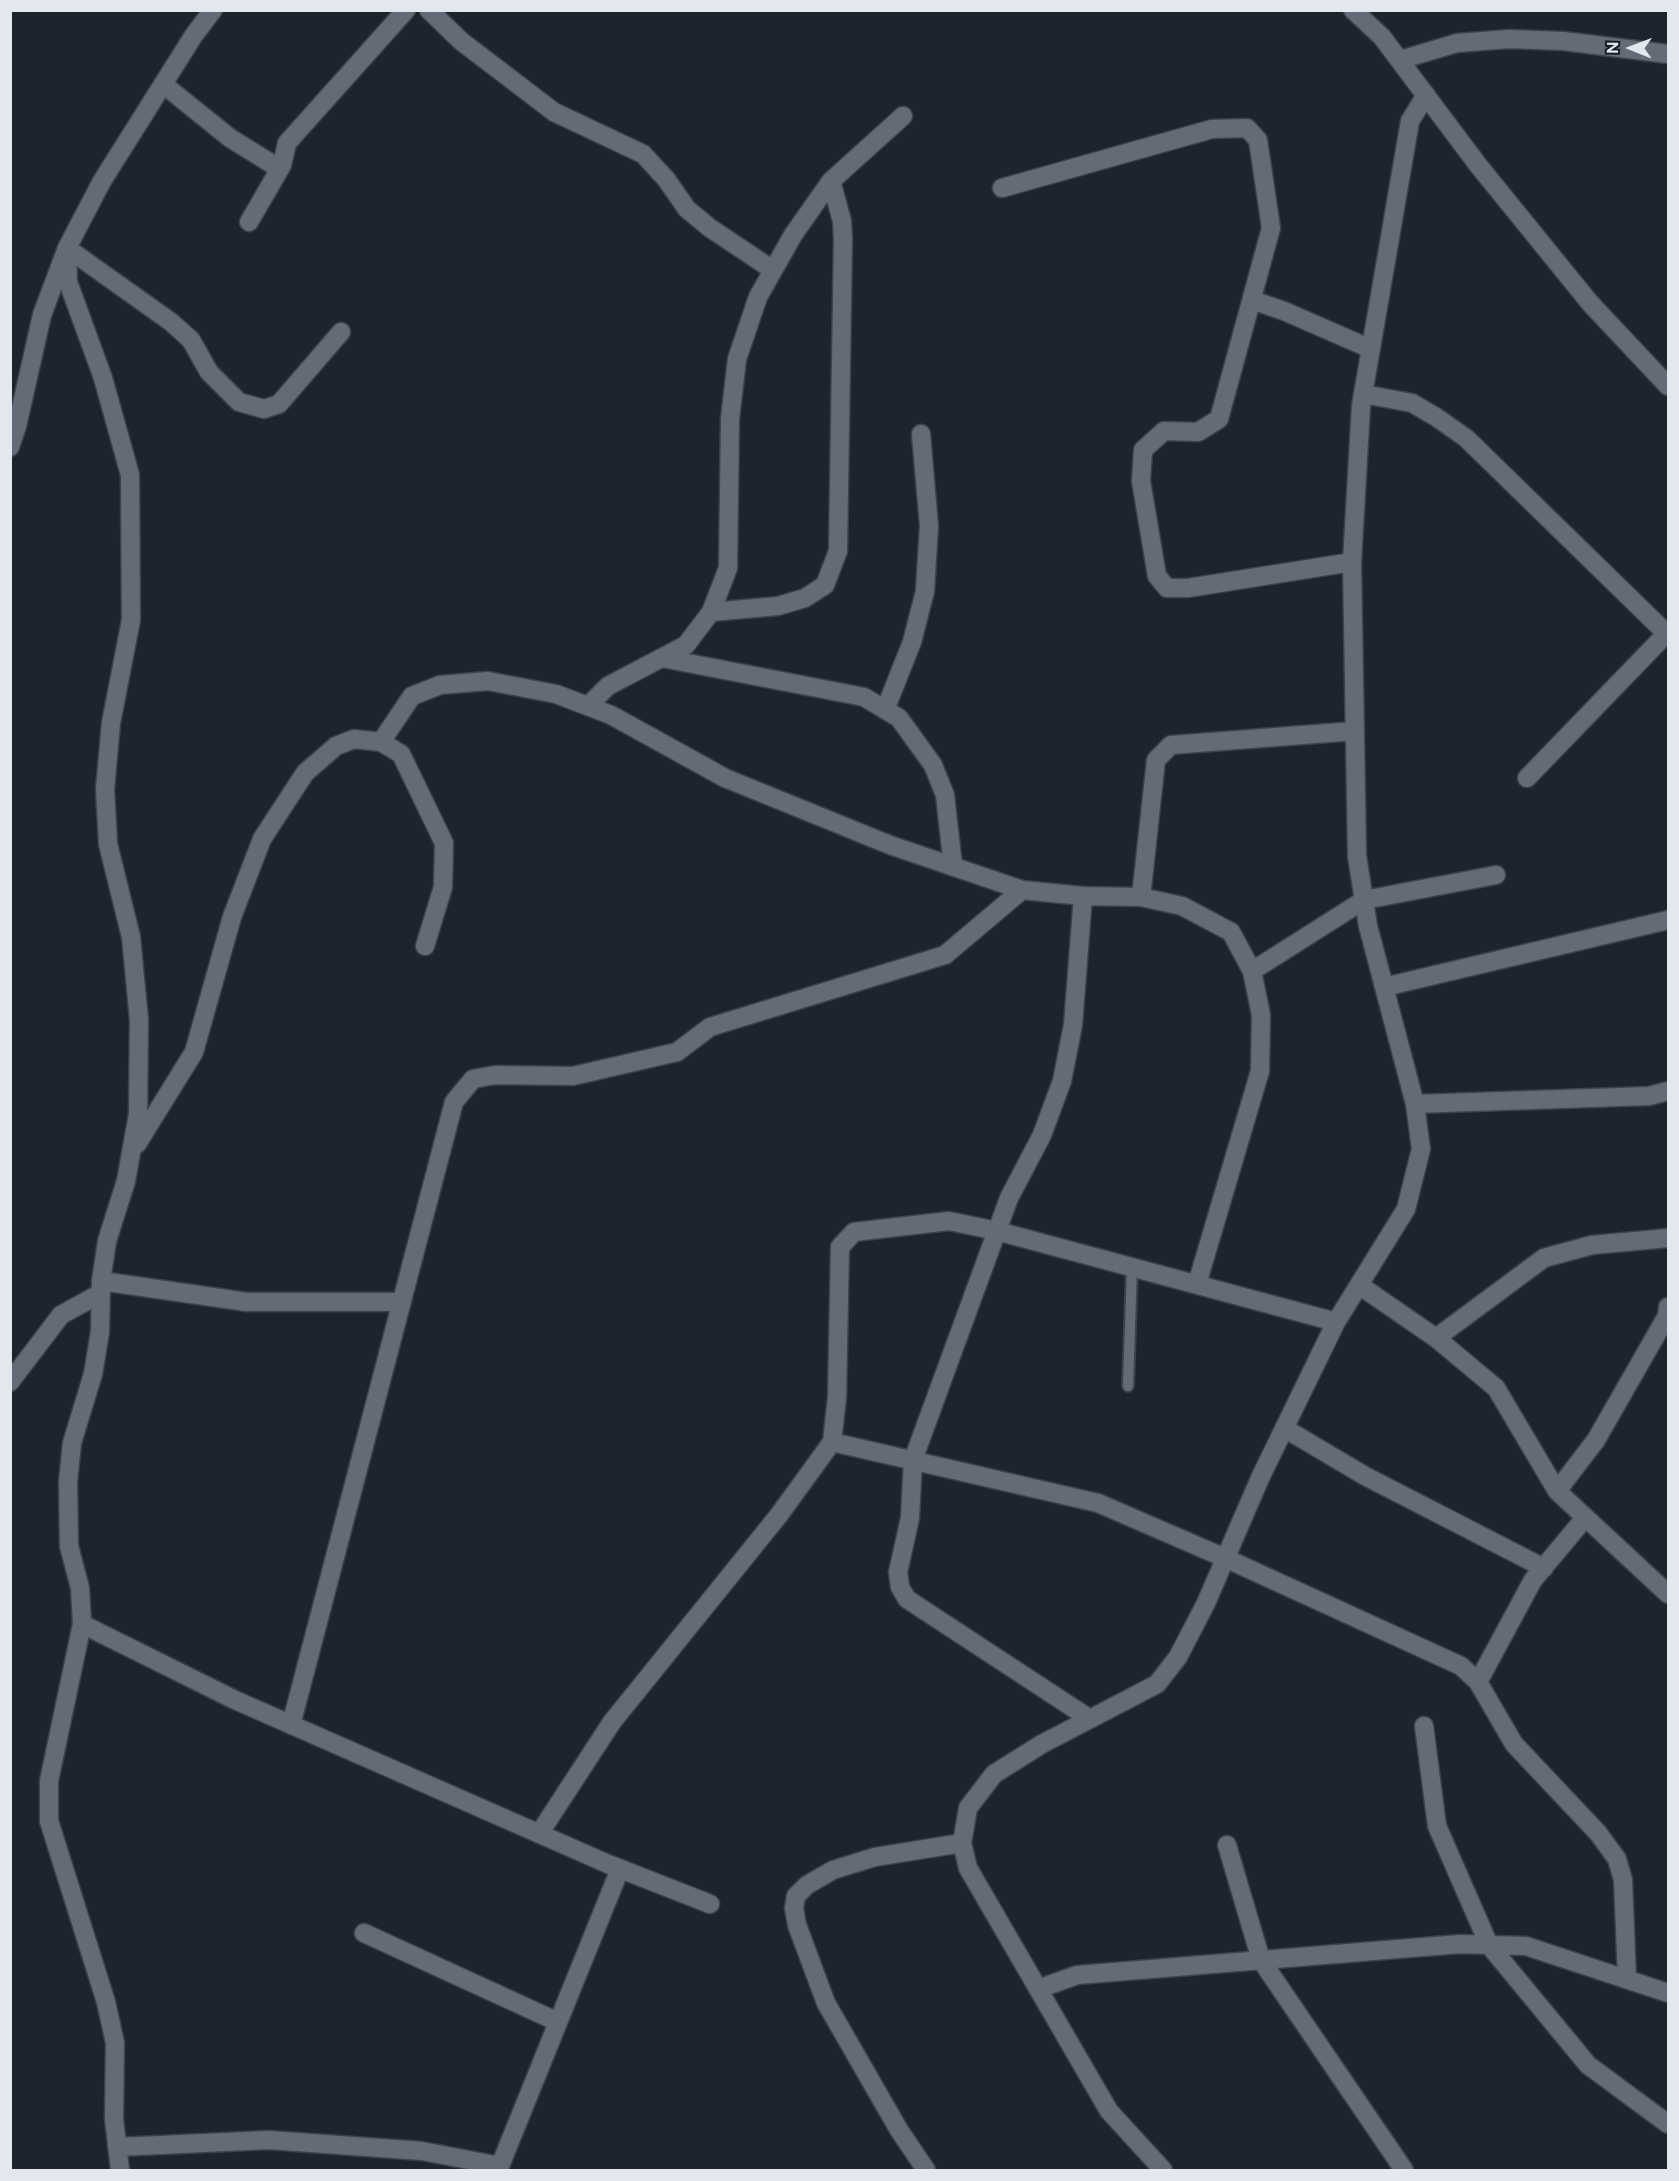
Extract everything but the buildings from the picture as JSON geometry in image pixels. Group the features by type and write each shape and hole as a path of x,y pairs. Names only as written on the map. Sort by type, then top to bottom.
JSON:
{"street":[{"path":"10,447 17,426 42,315 67,248 102,181 194,35 213,10"},
{"path":"249,222 280,169 287,143 406,10"},
{"path":"429,10 461,41 554,112 643,154 666,179 687,209 710,228 773,270"},
{"path":"1353,10 1383,37 1478,165 1590,303 1668,386"},
{"path":"1400,60 1457,43 1509,39 1563,41 1668,54"},
{"path":"163,84 230,138 280,169"},
{"path":"1163,2170 1110,2110 968,1868 962,1843 968,1808 994,1774 1042,1744 1157,1684 1178,1657 1206,1603 1261,1476 1336,1322 1406,1209 1421,1149 1415,1104 1368,926 1357,856 1352,562 1364,394 1371,349 1410,122 1425,95"},
{"path":"588,706 608,686 686,645 711,612 728,568 730,419 737,359 758,297 793,235 831,182 903,116"},
{"path":"1002,188 1212,129 1247,128 1258,140 1271,228 1219,419 1198,432 1164,431 1143,450 1141,481 1157,576 1167,588 1188,588 1352,562"},
{"path":"711,612 778,606 805,598 825,585 838,551 843,238 842,220 831,182"},
{"path":"67,248 171,322 191,340 209,372 239,402 264,409 279,404 341,332"},
{"path":"67,248 68,282 104,378 130,475 131,620 111,723 105,789 108,844 131,937 140,1020 138,1114 126,1181 107,1241 101,1287 100,1332 93,1374 72,1443 68,1482 69,1546 80,1588 82,1624 49,1781 49,1821 106,2002 115,2043 114,2119 120,2170"},
{"path":"1251,300 1284,311 1371,349"},
{"path":"1364,394 1412,403 1466,438 1668,633 1527,778"},
{"path":"885,710 912,642 925,591 929,525 921,434"},
{"path":"662,658 864,697 899,718 933,765 945,795 953,866"},
{"path":"381,742 412,696 440,685 489,681 556,694 611,715 725,778 890,845 1022,890 1083,896 1141,897 1182,906 1231,932 1252,971 1261,1015 1260,1071 1197,1284"},
{"path":"1141,897 1156,760 1171,745 1355,731"},
{"path":"131,1153 194,1052 232,917 262,839 305,772 336,746 354,739 381,742 401,754 444,843 443,887 425,946"},
{"path":"1252,971 1364,900 1496,874"},
{"path":"291,1725 454,1102 473,1079 495,1074 573,1076 677,1052 710,1027 945,955 1022,890"},
{"path":"1083,896 1073,1025 1062,1081 1042,1135 1009,1198 913,1460 910,1518 898,1572 900,1587 907,1599 1090,1719"},
{"path":"1384,987 1668,920"},
{"path":"1415,1104 1649,1096 1668,1091"},
{"path":"538,1834 612,1722 779,1515 832,1442 837,1396 840,1247 854,1233 950,1221 997,1231 1336,1322"},
{"path":"1436,1338 1544,1258 1592,1245 1668,1238"},
{"path":"1359,1285 1436,1338 1496,1388 1557,1491 1668,1594"},
{"path":"10,1382 61,1315 101,1287 247,1302 402,1302"},
{"path":"1557,1491 1596,1440 1667,1316 1668,1307"},
{"path":"1284,1428 1365,1476 1544,1568"},
{"path":"832,1442 1098,1503 1225,1558 1461,1666 1478,1682 1514,1744 1598,1833 1617,1859 1623,1880 1627,1979"},
{"path":"1478,1682 1533,1580 1585,1518"},
{"path":"82,1624 235,1700 291,1725 538,1834 710,1904"},
{"path":"1424,1726 1437,1826 1489,1945 1588,2065 1668,2124"},
{"path":"926,2170 899,2130 826,2002 797,1925 794,1908 796,1896 807,1885 833,1870 875,1857 962,1843"},
{"path":"1227,1845 1261,1960 1404,2170"},
{"path":"117,2147 269,2140 422,2151 497,2168 620,1869"},
{"path":"364,1933 558,2022"},
{"path":"1038,1989 1077,1975 1460,1944 1526,1946 1668,1993"}],"lane":[{"path":"1128,1386 1132,1267"}]}
